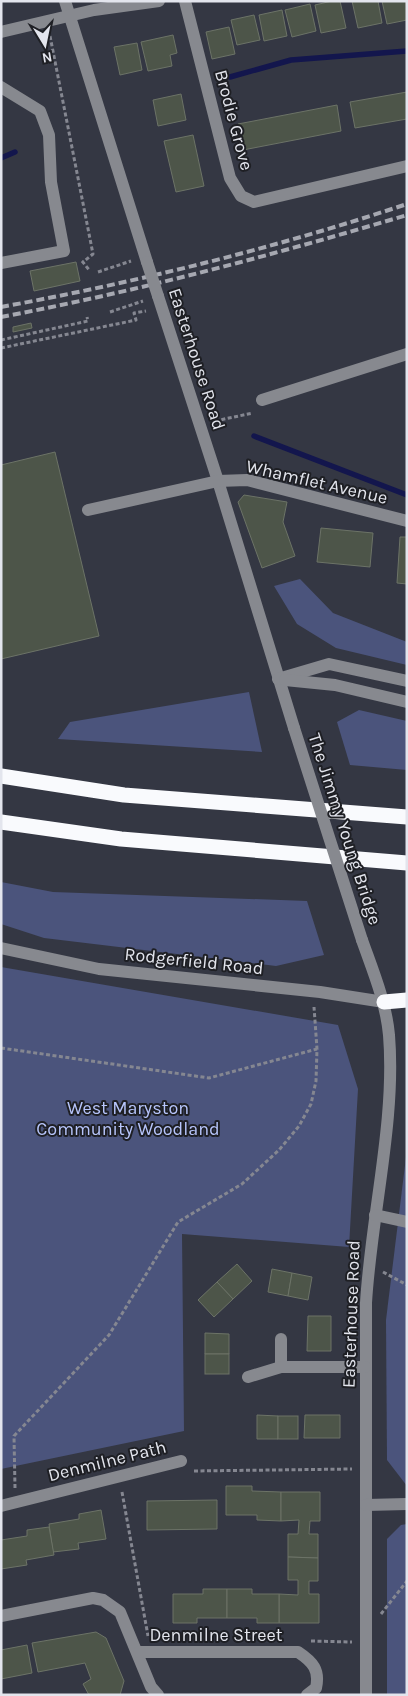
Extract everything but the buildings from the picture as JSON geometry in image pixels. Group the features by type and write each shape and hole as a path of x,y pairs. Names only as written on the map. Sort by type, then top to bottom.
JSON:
{"highway":[{"path":"1,776 124,795 407,818"},
{"path":"1,822 122,838 407,863"},
{"path":"384,1002 407,1000"}],"street":[{"name":"Easterhouse Road","path":"65,1 218,481 294,728"},
{"path":"1,32 70,15 159,1"},
{"name":"Brodie Grove","path":"185,1 230,178 241,196 254,202 407,166"},
{"path":"1,87 40,112 44,119 49,135 51,182 64,251 1,263"},
{"path":"262,400 407,354"},
{"name":"Whamflet Avenue","path":"88,510 218,481 247,480 407,520"},
{"path":"278,679 330,664 407,681"},
{"path":"278,679 335,685 407,702"},
{"name":"The Jimmy Young Bridge","path":"294,728 362,940"},
{"name":"Easterhouse Road","path":"362,940 384,1002 389,1034 390,1073 368,1263 365,1367 366,1695"},
{"name":"Rodgerfield Road","path":"1,948 99,968 384,1002"},
{"path":"375,1215 407,1222"},
{"path":"281,1339 281,1367"},
{"path":"248,1377 281,1367 365,1367"},
{"name":"Denmilne Path","path":"1,1506 181,1461"},
{"path":"366,1504 407,1504"},
{"name":"Denmilne Street","path":"1,1616 93,1598 103,1600 120,1612 145,1652 151,1687 157,1695"},
{"name":"Denmilne Street","path":"145,1652 298,1652 312,1661 316,1669 316,1688 307,1695"}],"path":[{"path":"44,22 51,38 94,254 83,262"},
{"path":"98,272 146,259"},
{"path":"110,312 160,302"},
{"path":"1,348 136,320 134,314 160,302"},
{"path":"1,340 88,321 87,317"},
{"path":"15,1502 14,1436 109,1335 178,1222 242,1184 279,1150 299,1126 311,1104 316,1081 317,1049 312,992"},
{"path":"1,1048 209,1078 317,1049"},
{"path":"368,1263 407,1285"},
{"name":"Denmilne Path","path":"181,1461 184,1471 365,1469"},
{"path":"120,1476 145,1652"},
{"path":"366,1626 387,1609 407,1581"},
{"path":"298,1652 305,1641 366,1642"}],"green space":[{"path":"300,579 333,613 407,642 407,665 336,648 297,624 274,586"},
{"path":"249,692 262,752 58,739 70,722"},
{"path":"359,710 407,721 407,770 350,765 337,722"},
{"path":"1,882 53,892 307,901 324,955 276,966 44,938 1,924"},
{"name":"West Maryston Community Woodland","path":"1,967 338,1025 358,1089 349,1247 182,1234 184,1431 1,1469"},
{"path":"407,1149 407,1486 387,1460 386,1320"},
{"path":"407,1524 407,1695 387,1695 387,1539 401,1525"}],"waterway":[{"path":"230,77 291,60 407,51"},
{"path":"1,158 15,152"},
{"path":"254,436 407,495"}],"railway":[{"path":"1,307 104,287 206,263 307,235 407,204"},
{"path":"1,317 155,284 407,215"}]}
